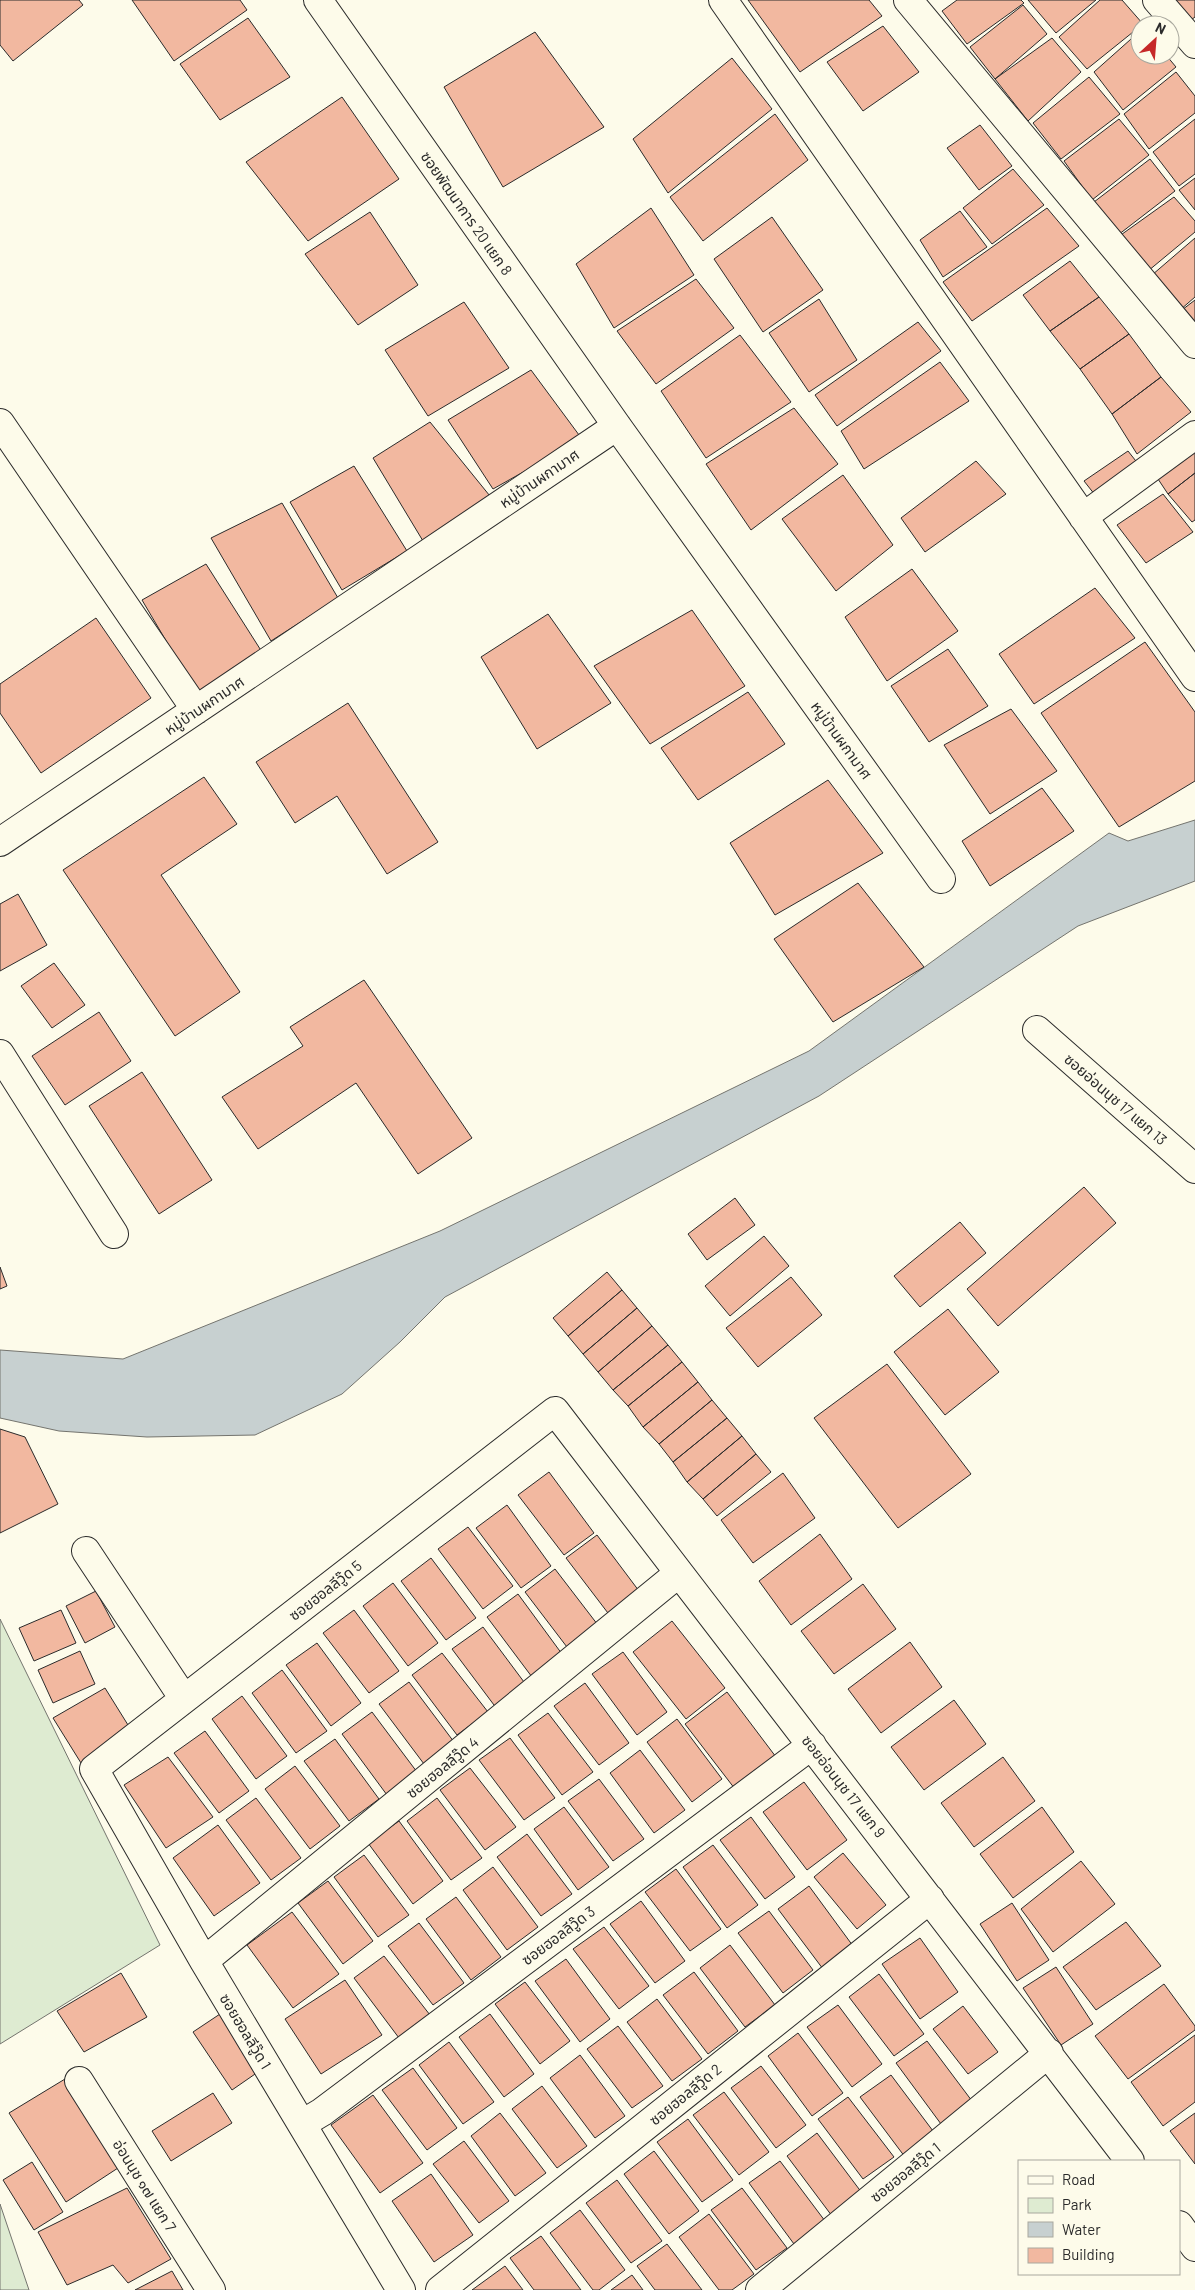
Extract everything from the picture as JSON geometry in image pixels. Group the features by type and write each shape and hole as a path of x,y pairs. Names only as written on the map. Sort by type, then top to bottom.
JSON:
{"street":[{"name":"ซอยพัฒนาการ 20 แยก 8","path":"318,0 617,426"},
{"path":"723,0 1195,677"},
{"path":"908,0 1195,344"},
{"path":"1156,0 1195,44"},
{"path":"0,424 196,710"},
{"name":"หมู่บ้านผกามาศ","path":"0,842 617,426 942,879"},
{"path":"1083,517 1195,435"},
{"name":"ซอยอ่อนนุช 17 แยก 13","path":"1037,1030 1195,1168"},
{"path":"0,1054 114,1234"},
{"name":"ซอยอ่อนนุช 17 แยก 9","path":"555,1411 1129,2160"},
{"name":"ซอยฮอลลีวู๊ด 5","path":"94,1769 555,1411"},
{"path":"86,1551 184,1699"},
{"name":"ซอยฮอลลีวู๊ด 4","path":"204,1961 679,1573"},
{"name":"ซอยฮอลลีวู๊ด 3","path":"302,2124 330,2106 812,1745"},
{"name":"ซอยฮอลลีวู๊ด 1","path":"94,1769 204,1961 401,2290"},
{"name":"ซอยฮอลลีวู๊ด 2","path":"440,2290 930,1899"},
{"name":"ซอยฮอลลีวู๊ด 1","path":"760,2290 1049,2053"},
{"name":"อ่อนนุช ๑๗ แยก 7","path":"79,2081 210,2290"},
{"path":"1180,2226 1195,2247"}],"green space":[{"path":"0,1619 160,1945 0,2044"},
{"path":"0,2204 29,2290 0,2290"}],"water":[{"path":"1195,820 1195,881 1078,926 819,1096 445,1297 400,1342 342,1394 255,1435 147,1437 59,1431 0,1418 0,1350 123,1359 440,1231 809,1051 1109,833 1128,841"}],"building":[{"path":"0,0 79,0 83,5 13,61 0,45"},
{"path":"132,0 240,0 247,10 174,61"},
{"path":"748,0 869,0 882,16 800,72"},
{"path":"957,0 1021,0 1024,3 967,44 942,11"},
{"path":"1028,0 1096,0 1056,33"},
{"path":"1100,0 1122,0 1135,15 1130,15 1130,34 1087,69 1059,37"},
{"path":"1165,0 1195,0 1195,17 1184,25 1180,20 1180,15 1176,15"},
{"path":"1023,5 1047,34 995,79 970,47"},
{"path":"248,18 290,77 220,120 180,64"},
{"path":"883,26 919,72 863,111 827,62"},
{"path":"535,32 604,127 503,187 444,87"},
{"path":"1052,38 1081,72 1028,121 995,79"},
{"path":"1130,40 1130,65 1174,65 1176,67 1123,110 1094,72"},
{"path":"732,58 772,109 668,193 633,139"},
{"path":"1176,72 1195,96 1195,113 1149,149 1124,114"},
{"path":"1089,77 1120,114 1061,159 1033,123"},
{"path":"342,97 399,179 308,241 246,162"},
{"path":"775,114 808,160 703,241 670,197"},
{"path":"1119,119 1149,155 1092,200 1064,161"},
{"path":"1195,119 1195,174 1179,186 1153,152"},
{"path":"980,125 1012,166 979,190 947,148"},
{"path":"1150,159 1175,191 1118,235 1094,202"},
{"path":"1013,169 1044,205 992,244 963,208"},
{"path":"1195,178 1195,210 1179,190"},
{"path":"1174,197 1195,221 1195,232 1148,271 1118,237"},
{"path":"651,208 694,275 614,328 576,264"},
{"path":"1047,208 1079,246 972,321 943,282"},
{"path":"960,211 987,247 943,277 920,240"},
{"path":"370,212 418,285 358,325 305,254"},
{"path":"772,217 823,290 763,332 714,259"},
{"path":"1195,238 1195,297 1180,310 1152,275"},
{"path":"1070,261 1099,297 1050,331 1023,295"},
{"path":"696,279 734,328 656,384 617,331"},
{"path":"1099,297 1129,334 1080,369 1050,331"},
{"path":"819,299 857,360 809,392 769,333"},
{"path":"1195,300 1195,336 1178,313"},
{"path":"464,302 509,368 428,416 385,350"},
{"path":"918,322 941,351 837,426 815,395"},
{"path":"1129,334 1161,377 1112,414 1080,369"},
{"path":"740,335 791,402 706,458 661,391"},
{"path":"940,362 969,401 864,469 841,431"},
{"path":"531,370 582,439 493,489 448,420"},
{"path":"1161,377 1191,412 1137,454 1112,414"},
{"path":"794,408 838,464 751,530 706,464"},
{"path":"430,422 494,501 423,541 373,458"},
{"path":"1195,439 1195,473 1168,494 1152,470"},
{"path":"1128,451 1143,470 1099,500 1084,481"},
{"path":"976,461 1006,494 925,552 901,518"},
{"path":"354,466 407,551 342,590 290,502"},
{"path":"1195,473 1195,520 1192,522 1168,494"},
{"path":"843,475 893,545 836,591 782,519"},
{"path":"1163,494 1193,532 1146,563 1117,525"},
{"path":"282,503 338,598 271,641 211,538"},
{"path":"206,564 262,652 198,695 142,600"},
{"path":"912,569 958,631 887,681 845,617"},
{"path":"1095,588 1135,638 1034,704 999,654"},
{"path":"692,610 745,686 650,744 594,666"},
{"path":"548,614 611,703 537,749 481,657"},
{"path":"96,618 151,698 41,773 0,713 0,684"},
{"path":"1145,642 1195,712 1195,781 1119,827 1041,713"},
{"path":"948,649 988,706 929,742 891,686"},
{"path":"748,692 785,744 698,800 661,748"},
{"path":"348,703 438,842 387,874 337,796 295,823 256,762"},
{"path":"1011,709 1057,771 990,814 944,745"},
{"path":"204,777 237,824 161,875 240,992 175,1036 63,870"},
{"path":"828,780 883,853 775,915 730,843"},
{"path":"1042,788 1074,831 990,886 962,841"},
{"path":"858,883 924,967 833,1022 774,939"},
{"path":"18,894 47,945 0,971 0,904"},
{"path":"54,963 85,1005 52,1028 21,986"},
{"path":"364,980 472,1138 418,1174 356,1083 258,1149 222,1097 303,1046 290,1027"},
{"path":"99,1012 131,1061 65,1105 32,1056"},
{"path":"142,1072 212,1180 159,1214 89,1106"},
{"path":"1084,1187 1116,1223 998,1326 967,1289"},
{"path":"735,1198 755,1225 707,1260 688,1234"},
{"path":"960,1222 986,1253 920,1307 894,1276"},
{"path":"764,1236 789,1266 730,1316 705,1286"},
{"path":"0,1267 7,1286 0,1289"},
{"path":"607,1272 622,1290 568,1336 553,1318"},
{"path":"791,1277 822,1315 758,1367 726,1328"},
{"path":"622,1290 637,1308 583,1354 568,1336"},
{"path":"637,1308 652,1326 598,1372 583,1354"},
{"path":"948,1309 999,1372 945,1415 894,1352"},
{"path":"652,1326 668,1345 613,1390 598,1372"},
{"path":"668,1345 682,1362 628,1406 613,1390"},
{"path":"682,1362 698,1382 643,1427 628,1406"},
{"path":"887,1364 971,1474 898,1528 814,1418"},
{"path":"698,1382 712,1400 659,1444 643,1427"},
{"path":"712,1400 727,1418 673,1462 659,1444"},
{"path":"727,1418 742,1436 687,1482 673,1462"},
{"path":"0,1429 25,1437 58,1504 0,1533"},
{"path":"742,1436 756,1454 703,1499 687,1482"},
{"path":"756,1454 771,1472 717,1516 703,1499"},
{"path":"549,1472 594,1533 564,1555 518,1495"},
{"path":"783,1473 815,1518 753,1563 721,1520"},
{"path":"507,1505 551,1566 521,1588 476,1528"},
{"path":"468,1527 513,1586 483,1609 438,1549"},
{"path":"820,1534 852,1579 791,1625 759,1581"},
{"path":"597,1535 642,1595 611,1617 566,1558"},
{"path":"431,1558 476,1618 446,1640 401,1581"},
{"path":"555,1569 601,1629 570,1651 525,1592"},
{"path":"393,1583 438,1643 408,1666 363,1606"},
{"path":"863,1584 896,1629 834,1674 801,1631"},
{"path":"96,1591 115,1627 85,1643 66,1606"},
{"path":"518,1594 562,1654 532,1677 487,1617"},
{"path":"61,1610 76,1643 34,1661 19,1628"},
{"path":"354,1610 399,1671 369,1693 323,1633"},
{"path":"672,1621 725,1688 686,1719 633,1652"},
{"path":"483,1627 527,1686 497,1709 452,1649"},
{"path":"910,1642 942,1687 881,1733 848,1689"},
{"path":"317,1643 361,1703 331,1726 286,1665"},
{"path":"80,1651 95,1684 53,1703 38,1670"},
{"path":"623,1652 667,1712 637,1735 592,1674"},
{"path":"442,1653 488,1712 457,1735 412,1675"},
{"path":"282,1670 327,1731 296,1753 252,1693"},
{"path":"409,1682 454,1742 424,1764 379,1704"},
{"path":"585,1683 629,1743 599,1765 554,1706"},
{"path":"105,1688 133,1733 81,1763 53,1718"},
{"path":"727,1692 776,1757 735,1789 685,1724"},
{"path":"242,1696 287,1756 256,1779 212,1719"},
{"path":"954,1700 986,1744 924,1790 891,1747"},
{"path":"372,1712 417,1772 387,1795 342,1734"},
{"path":"548,1713 593,1772 562,1795 518,1735"},
{"path":"677,1719 722,1779 692,1802 647,1742"},
{"path":"205,1731 249,1791 219,1813 174,1753"},
{"path":"510,1738 555,1798 524,1820 479,1760"},
{"path":"335,1739 379,1799 349,1821 304,1761"},
{"path":"640,1750 685,1810 654,1833 610,1773"},
{"path":"168,1757 213,1817 166,1848 124,1785"},
{"path":"1003,1757 1035,1801 974,1847 941,1803"},
{"path":"295,1766 340,1826 310,1849 265,1789"},
{"path":"470,1768 516,1827 485,1850 440,1790"},
{"path":"599,1779 644,1839 613,1861 568,1801"},
{"path":"804,1782 847,1840 807,1870 763,1812"},
{"path":"256,1798 301,1858 271,1880 226,1820"},
{"path":"437,1798 482,1858 451,1880 407,1821"},
{"path":"564,1807 609,1867 578,1890 534,1829"},
{"path":"1042,1807 1074,1852 1013,1898 980,1854"},
{"path":"751,1817 795,1877 765,1899 720,1840"},
{"path":"399,1821 443,1881 413,1904 368,1843"},
{"path":"218,1825 260,1883 214,1916 173,1858"},
{"path":"527,1834 572,1894 541,1916 497,1857"},
{"path":"713,1845 758,1905 727,1928 683,1867"},
{"path":"843,1853 886,1905 857,1929 814,1877"},
{"path":"364,1855 409,1915 378,1937 334,1877"},
{"path":"1081,1861 1115,1904 1053,1952 1021,1909"},
{"path":"493,1867 538,1927 507,1950 463,1890"},
{"path":"676,1869 721,1929 690,1951 645,1892"},
{"path":"328,1881 373,1941 343,1964 298,1903"},
{"path":"809,1886 853,1946 823,1969 778,1909"},
{"path":"456,1897 501,1957 471,1980 426,1919"},
{"path":"641,1901 685,1961 655,1983 610,1924"},
{"path":"1012,1903 1049,1960 1017,1981 980,1924"},
{"path":"769,1911 813,1970 783,1993 738,1933"},
{"path":"292,1912 339,1974 293,2008 247,1945"},
{"path":"1126,1922 1161,1966 1096,2010 1063,1967"},
{"path":"419,1923 464,1983 433,2005 388,1946"},
{"path":"604,1927 649,1986 619,2009 573,1949"},
{"path":"920,1938 958,1992 920,2019 882,1964"},
{"path":"730,1945 775,2005 745,2027 700,1968"},
{"path":"384,1956 430,2015 399,2038 354,1978"},
{"path":"566,1959 610,2019 580,2042 535,1981"},
{"path":"1056,1967 1093,2024 1061,2045 1023,1988"},
{"path":"694,1972 738,2031 708,2054 663,1995"},
{"path":"121,1973 147,2017 84,2052 57,2011"},
{"path":"879,1974 924,2034 894,2056 849,1997"},
{"path":"345,1980 382,2035 321,2074 285,2019"},
{"path":"525,1982 570,2041 540,2064 495,2004"},
{"path":"1164,1984 1195,2026 1195,2030 1128,2079 1095,2036"},
{"path":"657,1999 702,2059 672,2081 627,2022"},
{"path":"838,2005 882,2064 852,2087 807,2027"},
{"path":"963,2006 998,2052 968,2074 933,2029"},
{"path":"220,2014 258,2072 232,2090 193,2032"},
{"path":"490,2014 534,2074 504,2097 459,2037"},
{"path":"618,2026 663,2086 632,2108 587,2049"},
{"path":"798,2033 843,2093 812,2116 768,2056"},
{"path":"1195,2035 1195,2102 1163,2126 1131,2082"},
{"path":"927,2041 972,2101 941,2124 896,2063"},
{"path":"449,2042 494,2102 463,2124 419,2065"},
{"path":"580,2055 625,2116 595,2138 550,2078"},
{"path":"761,2066 806,2125 776,2148 731,2088"},
{"path":"413,2068 457,2128 427,2150 382,2090"},
{"path":"891,2075 936,2135 905,2157 860,2097"},
{"path":"65,2079 118,2168 66,2202 9,2113"},
{"path":"542,2086 587,2146 557,2168 512,2109"},
{"path":"724,2092 769,2152 739,2175 693,2115"},
{"path":"213,2093 232,2123 171,2161 152,2131"},
{"path":"373,2095 423,2163 380,2193 331,2125"},
{"path":"848,2097 894,2157 863,2179 818,2119"},
{"path":"500,2113 546,2173 515,2196 471,2136"},
{"path":"1195,2113 1195,2164 1170,2131"},
{"path":"688,2119 733,2180 702,2202 657,2142"},
{"path":"817,2133 862,2193 832,2216 787,2156"},
{"path":"464,2141 509,2201 479,2223 433,2164"},
{"path":"654,2151 699,2211 669,2234 624,2174"},
{"path":"780,2161 825,2221 794,2244 749,2183"},
{"path":"32,2162 63,2212 34,2230 3,2180"},
{"path":"431,2174 473,2235 434,2262 392,2201"},
{"path":"617,2180 662,2241 631,2263 586,2203"},
{"path":"127,2188 171,2259 128,2283 113,2265 67,2285 38,2232"},
{"path":"742,2188 787,2248 756,2270 711,2210"},
{"path":"580,2210 625,2270 599,2290 593,2290 550,2233"},
{"path":"709,2214 754,2274 732,2290 719,2290 679,2237"},
{"path":"541,2236 581,2290 534,2290 510,2258"},
{"path":"667,2244 702,2290 655,2290 637,2266"},
{"path":"505,2266 523,2290 472,2290"},
{"path":"172,2271 183,2290 135,2290"},
{"path":"632,2275 643,2290 611,2290"}]}
